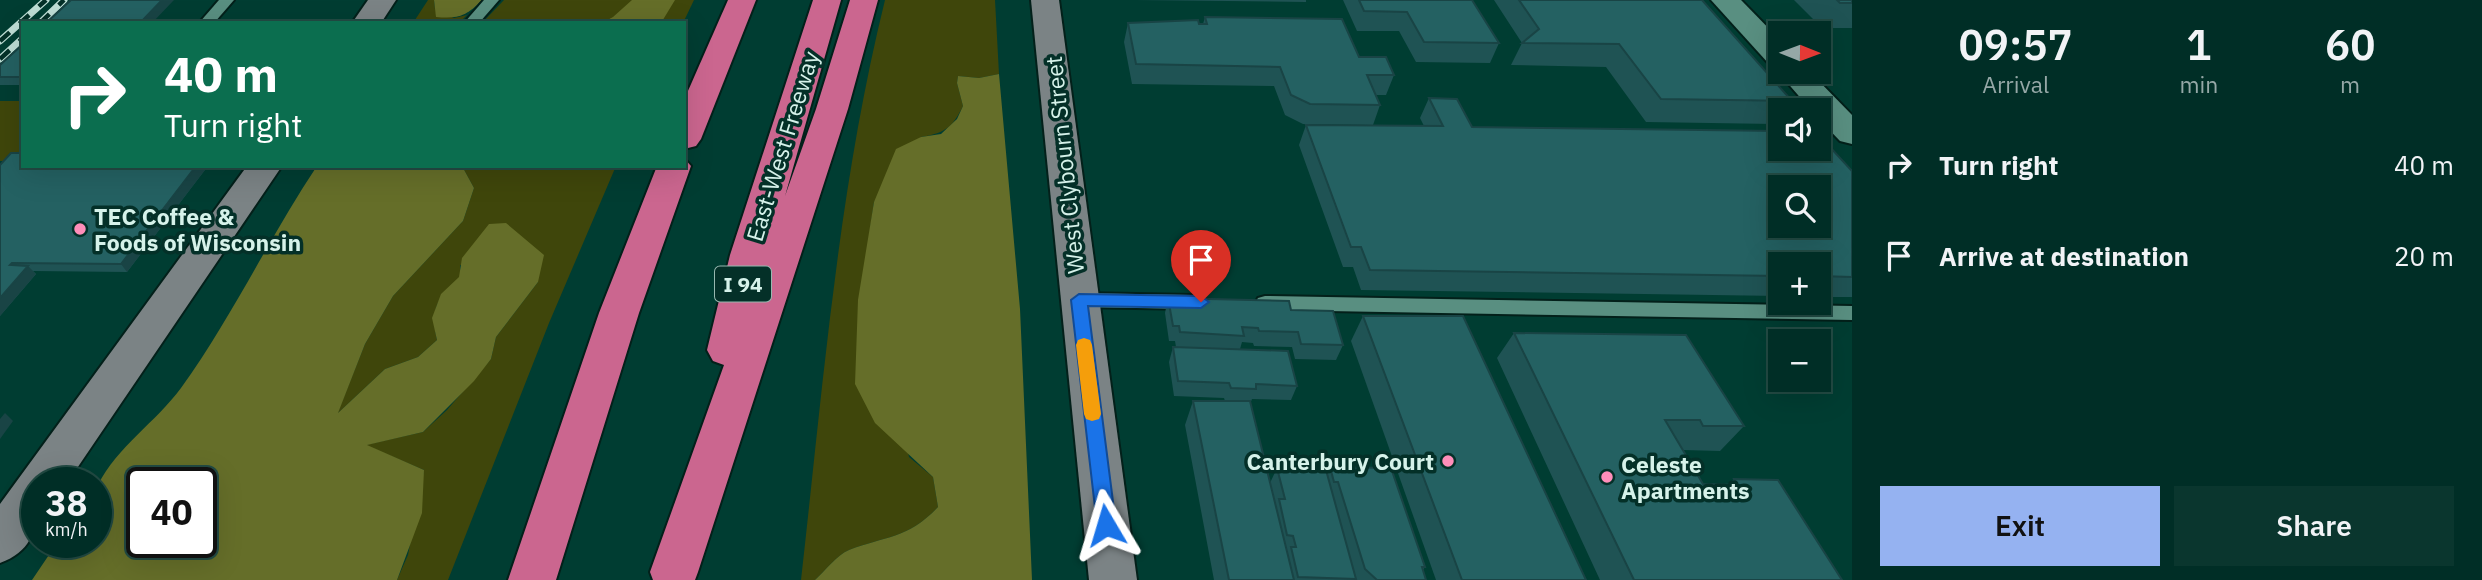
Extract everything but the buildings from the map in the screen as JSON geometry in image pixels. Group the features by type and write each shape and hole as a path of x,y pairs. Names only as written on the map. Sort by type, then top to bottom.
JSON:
{"highway":[{"path":"686,134 742,0"},
{"name":"East-West Freeway","path":"673,576 749,255 827,0"},
{"path":"673,576 832,109 864,0"},
{"path":"532,580 619,313 673,168"}],"street":[{"path":"367,21 382,0"},
{"name":"West Clybourn Street","path":"1045,0 1113,580"},
{"path":"1725,0 1768,45"},
{"path":"1804,84 1852,134"},
{"path":"52,467 264,168"},
{"path":"0,542 21,512"}],"lane":[{"path":"208,21 227,0"},
{"path":"473,21 492,0"},
{"path":"1079,300 1214,302"},
{"path":"1242,303 1852,313"}],"green space":[{"path":"428,0 434,0 435,9 454,18 467,15 461,21 414,21"},
{"path":"434,0 482,0 462,15 444,18 436,17"},
{"path":"504,0 694,0 684,21 484,21"},
{"path":"632,0 675,0 662,21 606,21"},
{"path":"885,0 995,0 999,74 979,78 958,76 957,83 963,106 947,128 921,137 874,202 868,244 909,457 933,477 938,507 906,531 845,552 815,580 801,580 844,216 855,144"},
{"path":"999,74 1020,309 1032,580 815,580 845,552 906,531 938,507 933,477 875,423 855,384 858,300 874,202 896,149 921,137 941,134 957,119 963,106 957,83 958,76 979,78"},
{"path":"0,101 21,101 21,161 0,161"},
{"path":"316,168 463,168 474,188 463,221 393,296 365,344 338,413 385,369 418,357 437,340 432,318 441,294 459,277 462,258 489,224 506,223 544,255 538,282 496,337 491,359 474,381 423,432 367,445 424,470 422,513 397,580 32,580 47,558 112,558 112,467 109,467 171,400 200,361"},
{"path":"463,168 615,168 549,323 448,580 397,580 408,555 424,470 365,445 423,432 447,410 491,359 496,337 538,282 460,265 460,277 437,305 434,320 437,340 418,357 385,369 337,414 365,344 393,296 463,221 474,188"}],"railway":[{"path":"22,21 46,0"},
{"path":"42,21 64,0"},
{"path":"0,41 21,22"},
{"path":"0,59 21,40"}],"slow traffic":[{"path":"1084,345 1092,414"}],"place":[{"name":"TEC Coffee & Foods of Wisconsin","path":"80,229"},
{"name":"Canterbury Court","path":"1448,461"},
{"name":"Celeste Apartments","path":"1607,477"}],"route":[{"path":"1106,525 1079,300 1201,302"}]}
